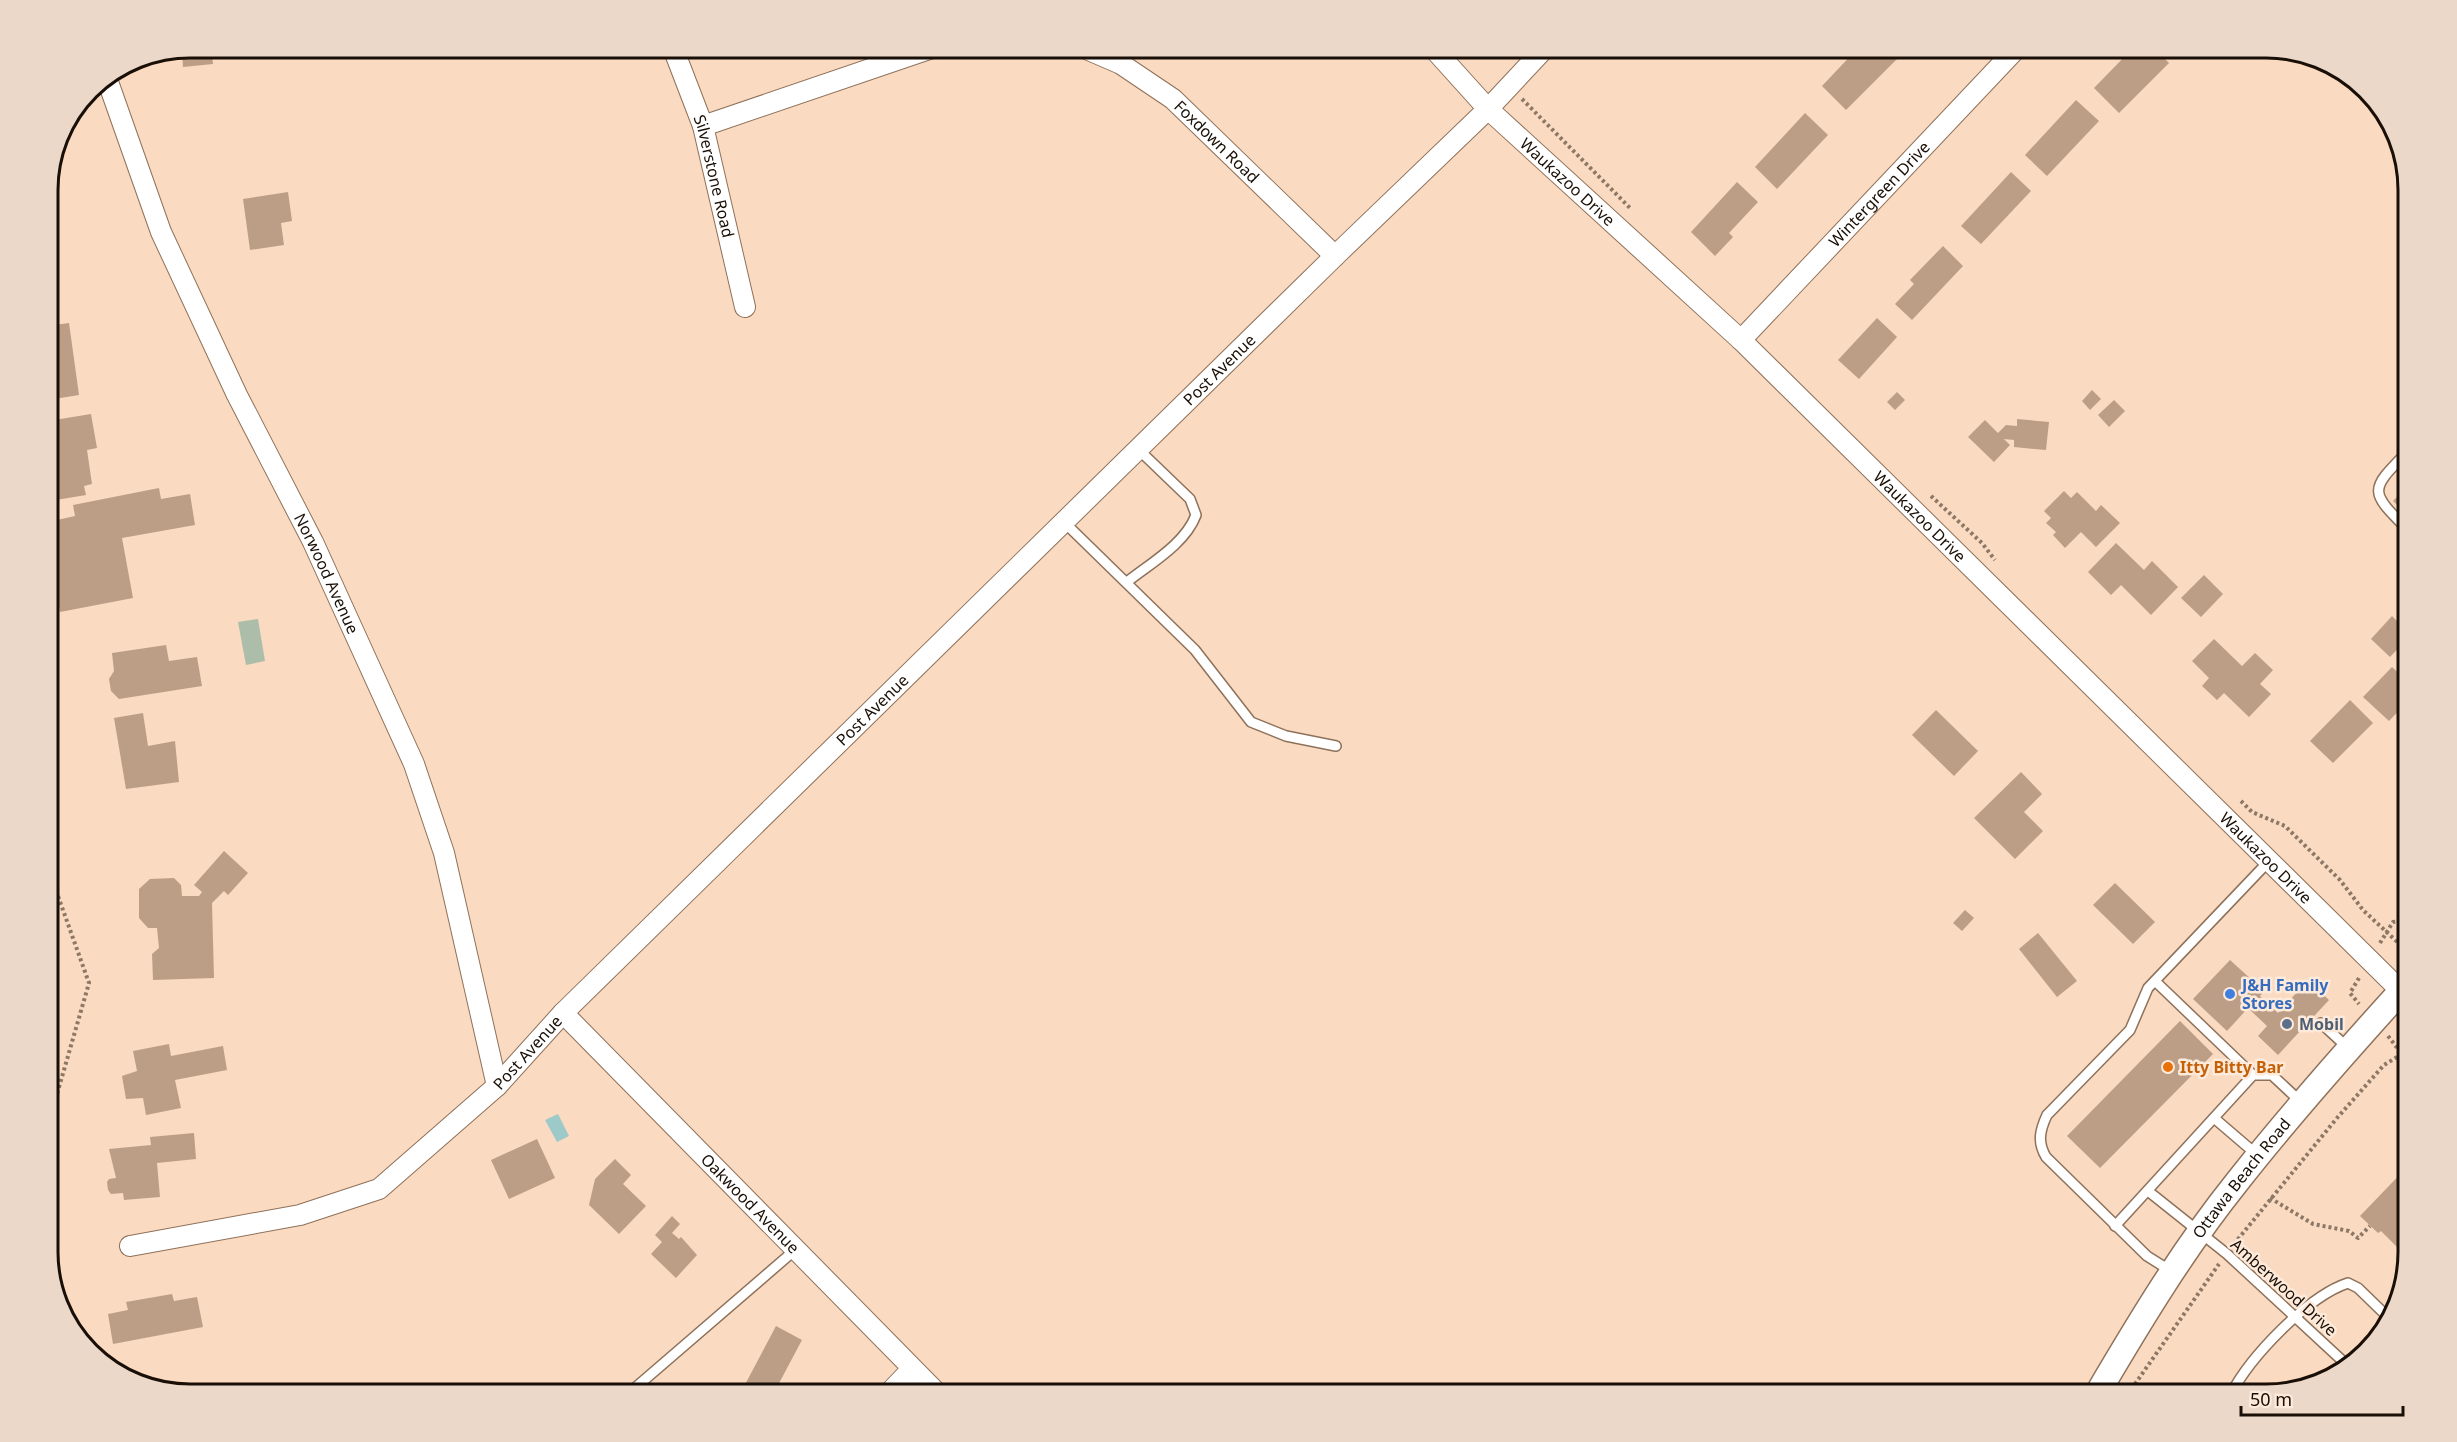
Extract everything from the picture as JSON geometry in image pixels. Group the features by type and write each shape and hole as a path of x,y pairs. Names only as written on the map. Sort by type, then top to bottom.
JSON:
{"street":[{"name":"Silverstone Road","path":"677,58 703,126 745,307"},
{"path":"703,126 903,58"},
{"name":"Foxdown Road","path":"1106,58 1120,64 1173,99 1335,256"},
{"name":"Waukazoo Drive","path":"1442,58 1488,109 1741,340 2269,861 2398,983"},
{"name":"Post Avenue","path":"130,1246 300,1215 379,1189 497,1086 563,1013 1335,256 1488,109 1536,58"},
{"name":"Wintergreen Drive","path":"1741,340 2008,58"},
{"name":"Norwood Avenue","path":"109,87 161,232 237,395 313,542 414,764 444,853 497,1086"},
{"name":"Ottawa Beach Road","path":"2103,1384 2172,1272 2258,1156 2349,1049 2398,999"},
{"name":"Oakwood Avenue","path":"563,1013 927,1384"},
{"path":"898,1384 911,1370"}],"lane":[{"path":"1127,582 1176,543 1191,527 1196,514 1190,499 1138,450"},
{"path":"2398,462 2378,485 2383,505 2398,520"},
{"path":"1064,522 1195,650 1251,722 1286,736 1336,746"},
{"path":"2172,1272 2147,1256 2046,1157 2041,1149 2041,1126 2047,1115 2130,1030 2142,998 2155,981 2269,861"},
{"path":"2155,981 2253,1075 2272,1075 2302,1103"},
{"path":"2321,1023 2349,1049"},
{"path":"2115,1226 2253,1075"},
{"path":"2214,1118 2258,1156"},
{"name":"Amberwood Drive","path":"2148,1191 2200,1233 2341,1360"},
{"path":"640,1384 795,1250"},
{"path":"2238,1384 2253,1362 2295,1317 2319,1298 2348,1283 2358,1288 2383,1312"}],"path":[{"path":"1520,93 1523,104 1639,217"},
{"path":"2315,854 2340,880 2357,904 2398,944"},
{"path":"59,899 89,983 59,1087"},
{"path":"2385,934 2393,922 2398,921"},
{"path":"2352,990 2350,993 2353,997"},
{"path":"2238,1239 2270,1198 2384,1065 2398,1054"},
{"path":"2270,1198 2313,1224 2349,1231 2358,1238 2370,1226"},
{"path":"2135,1384 2216,1267"}],"green space":[{"path":"258,619 265,661 246,665 238,622"}],"water":[{"path":"558,1114 569,1136 557,1142 545,1120"}],"building":[{"path":"212,58 213,64 183,67 183,59"},
{"path":"1849,58 1898,58 1846,110 1822,86"},
{"path":"2123,58 2164,58 2169,63 2119,113 2094,88"},
{"path":"2076,100 2099,121 2047,176 2025,155"},
{"path":"1805,113 1828,135 1777,189 1755,167"},
{"path":"2011,172 2031,191 1981,244 1961,226"},
{"path":"1737,182 1758,202 1729,233 1733,237 1715,256 1691,232"},
{"path":"288,192 292,221 281,223 284,245 250,250 243,199"},
{"path":"1943,246 1963,266 1912,320 1895,304 1914,284 1910,280"},
{"path":"1877,318 1897,337 1859,379 1838,360"},
{"path":"69,323 79,395 59,398 59,324"},
{"path":"2092,390 2101,399 2090,410 2082,401"},
{"path":"1897,392 1905,400 1895,410 1887,402"},
{"path":"2114,400 2125,411 2109,427 2098,415"},
{"path":"91,414 97,448 87,450 92,484 84,486 86,495 59,500 59,419"},
{"path":"2017,419 2049,422 2046,450 2014,447 2014,440 2004,439 2010,445 1994,462 1968,437 1985,420 1998,433 2006,425 2017,426"},
{"path":"159,488 161,499 190,494 195,525 122,538 133,598 60,612 59,520 75,516 73,505"},
{"path":"2064,491 2071,498 2077,492 2096,511 2101,505 2120,523 2096,547 2081,532 2065,548 2053,535 2056,532 2046,523 2051,518 2044,511"},
{"path":"2398,496 2398,506 2393,501"},
{"path":"2116,543 2144,570 2152,561 2178,587 2151,615 2121,585 2111,595 2088,572"},
{"path":"2204,575 2223,594 2201,617 2181,598"},
{"path":"2392,616 2398,622 2398,649 2390,657 2371,639"},
{"path":"2214,639 2242,666 2255,653 2273,670 2260,684 2271,694 2249,717 2224,693 2217,700 2202,686 2209,678 2192,661"},
{"path":"166,645 169,661 197,657 202,686 119,699 111,691 109,679 114,671 112,653"},
{"path":"2392,667 2398,673 2398,712 2389,721 2363,697"},
{"path":"2350,700 2373,723 2333,763 2310,741"},
{"path":"1936,710 1978,751 1954,776 1912,735"},
{"path":"143,713 148,746 175,741 179,782 126,789 114,718"},
{"path":"2021,772 2042,794 2024,812 2043,831 2015,859 1974,818"},
{"path":"224,851 248,873 228,895 224,891 212,903 214,978 153,980 152,954 159,948 157,928 148,928 139,918 139,889 150,879 174,878 181,885 182,896 199,896 202,892 194,885"},
{"path":"2115,883 2155,922 2133,944 2093,905"},
{"path":"1965,910 1974,918 1962,931 1953,923"},
{"path":"2038,933 2077,981 2057,997 2019,949"},
{"path":"2230,960 2264,991 2260,996 2278,1013 2308,980 2329,1000 2278,1055 2258,1036 2267,1026 2248,1008 2227,1031 2193,999"},
{"path":"2180,1021 2213,1054 2100,1168 2067,1136"},
{"path":"169,1044 171,1056 223,1046 227,1070 175,1080 181,1108 146,1115 143,1098 126,1099 122,1076 137,1071 133,1051"},
{"path":"194,1133 196,1159 157,1163 160,1197 124,1200 123,1193 111,1194 108,1190 109,1179 116,1178 109,1149 151,1145 150,1137"},
{"path":"537,1139 555,1178 509,1199 491,1160"},
{"path":"615,1159 631,1175 623,1184 646,1206 619,1234 589,1205 595,1179"},
{"path":"2398,1176 2398,1248 2381,1231 2378,1233 2360,1216"},
{"path":"672,1216 680,1224 672,1233 679,1239 681,1237 697,1255 676,1278 651,1254 662,1242 655,1235"},
{"path":"172,1294 174,1301 197,1297 203,1327 113,1344 108,1314 128,1310 126,1302"},
{"path":"776,1326 802,1340 779,1384 745,1384"}],"place":[{"name":"J&H Family Stores","path":"2230,994"},
{"name":"Mobil","path":"2287,1024"},
{"name":"Itty Bitty Bar","path":"2168,1067"}]}
